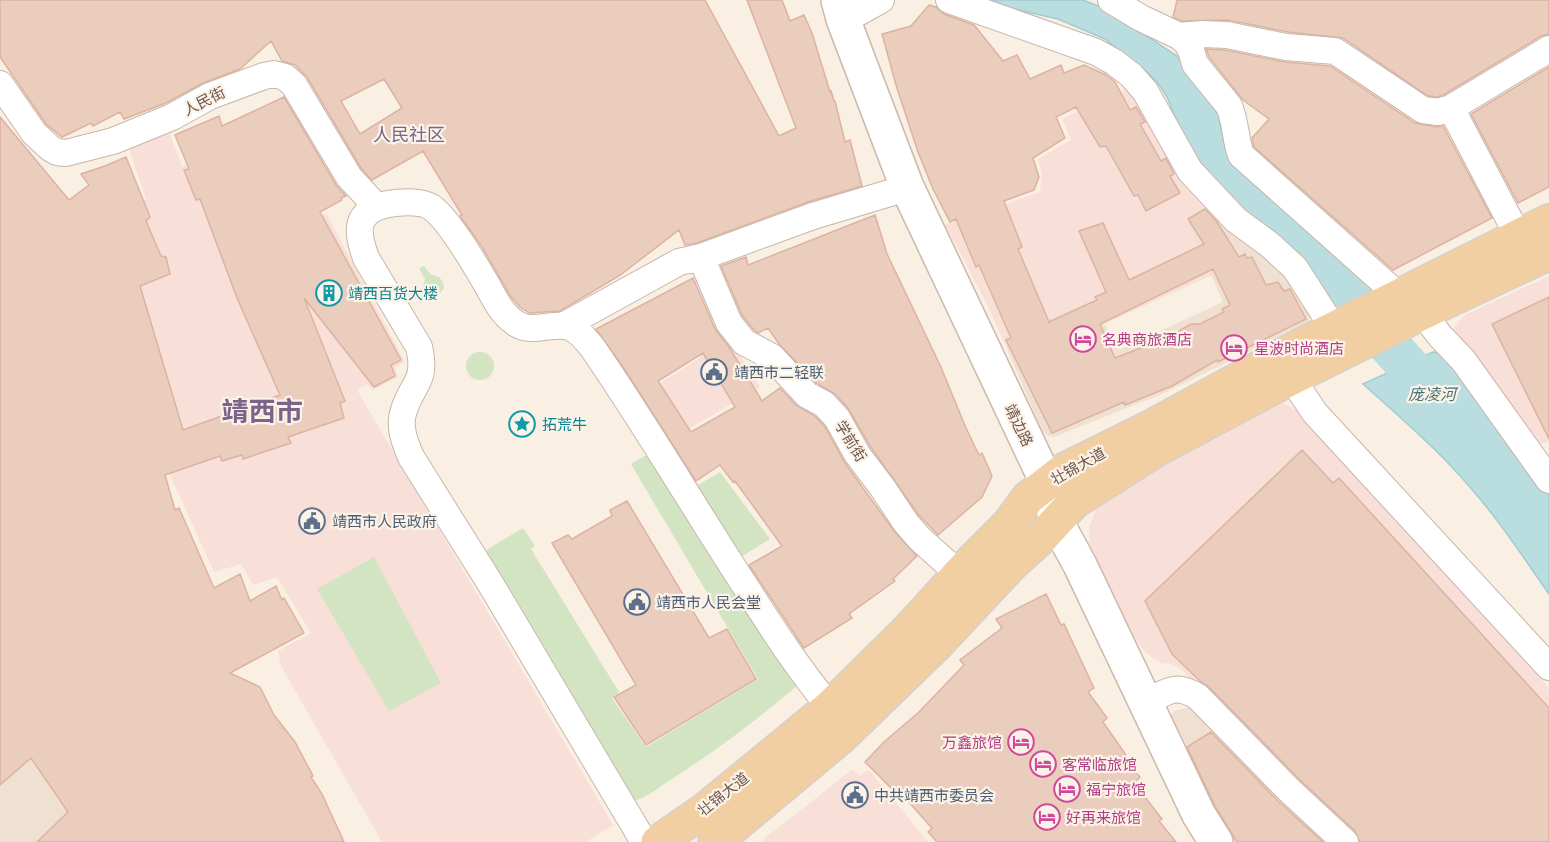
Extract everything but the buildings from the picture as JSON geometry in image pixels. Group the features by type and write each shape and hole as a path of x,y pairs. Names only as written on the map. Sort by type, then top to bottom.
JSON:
{"main road":[{"name":"靖边路","path":"835,6 893,192 1014,450 1038,490"},
{"name":"靖边路","path":"835,6 907,187 1038,490 1050,528 1183,822 1196,842"},
{"name":"壮锦大道","path":"658,842 706,809 830,706 909,629 1009,524 1038,490 1064,470 1407,297 1549,221"},
{"name":"壮锦大道","path":"1407,297 1549,253"},
{"name":"壮锦大道","path":"715,842 841,736 938,643 1074,502 1154,451 1296,376 1339,331"},
{"name":"靖边路","path":"1050,528 1080,565 1199,815 1216,842"}],"street":[{"path":"835,6 854,15 881,0"},
{"path":"949,0 1096,52 1131,75 1145,91 1190,171 1236,220 1270,245 1295,268 1339,331"},
{"path":"1111,0 1141,18 1179,36 1187,43 1195,64 1229,106 1241,155 1407,297 1463,360 1544,465"},
{"path":"1179,36 1227,35 1286,47 1329,49 1353,61 1423,110 1438,112 1451,108 1549,49"},
{"name":"人民街","path":"0,84 34,133 50,148 66,153 113,141 172,117 210,96 264,76 274,74 285,77 294,85 349,177 362,194 370,198 377,207"},
{"path":"1451,108 1518,236"},
{"path":"563,326 679,262 701,257 813,216 893,192"},
{"path":"645,842 408,450 402,429 403,412 419,382 423,362 419,347 380,283 361,245 361,220 368,212 392,203 418,203 430,206 442,217 495,300 512,322 520,326 572,328 592,347 651,435 791,657 830,706"},
{"name":"学前街","path":"701,257 729,323 744,342 772,357 807,395 824,404 837,418 857,454 906,523 920,539 959,574"},
{"path":"1296,376 1549,648"},
{"path":"1296,376 1315,413 1549,667"},
{"path":"1144,702 1174,688 1186,690 1198,697 1289,790 1345,842"}],"shaded area":[{"path":"1125,90 1140,103 1207,205 1186,218 1212,275 1104,324 1091,300 1003,339 945,225 1040,192 1042,174 1038,159 1071,140 1062,119"},
{"name":"靖西市人民政府","path":"169,133 182,166 232,148 266,243 326,213 405,362 395,367 398,377 373,390 367,384 357,390 613,825 586,842 382,842 281,666 278,651 311,633 277,577 253,585 241,564 214,572 171,477 97,219 146,199 128,146"},
{"path":"1207,205 1288,274 1311,315 1308,323 1162,394 1054,437 1048,436 1042,431 1003,339 1091,300 1119,350 1223,302 1186,218"},
{"path":"1549,276 1549,442 1536,445 1453,333 1454,327 1465,315"},
{"name":"靖西市二轻联","path":"722,327 760,387 663,444 634,400 701,357 693,344"},
{"path":"1283,403 1296,410 1549,688 1549,842 1358,842 1182,670 1172,664 1154,659 1144,651 1133,635 1090,548 1089,529 1095,511 1112,494 1273,405"},
{"path":"0,626 166,842 0,842"},
{"path":"1191,707 1332,842 1232,842 1212,816 1168,719 1174,711"},
{"name":"中共靖西市委员会","path":"853,769 859,776 869,770 928,842 762,842 765,838"}],"green space":[{"path":"424,266 431,275 442,280 444,288 438,296 430,297 423,289 425,279 419,268"},
{"path":"480,352 490,356 494,366 490,376 480,380 470,376 466,366 470,356"},
{"path":"650,453 799,684 705,757 648,795 632,801 541,642 510,596 485,551 523,528 535,546 531,549 619,692 612,698 646,747 758,679 631,464"},
{"path":"720,472 770,539 739,558 693,488"},
{"path":"374,557 441,683 389,711 317,589"}],"water":[{"path":"990,0 1083,0 1121,15 1140,27 1148,37 1177,56 1183,63 1218,114 1225,148 1233,159 1356,267 1317,281 1297,248 1283,235 1258,223 1243,212 1204,170 1188,148 1167,97 1157,82 1105,39 1058,19 1014,9"},
{"name":"庞凌河","path":"1433,352 1442,353 1549,491 1549,594 1501,525 1457,472 1363,384"}],"waterway":[{"name":"庞凌河","path":"1296,232 1322,254 1387,343 1446,408"}],"place":[{"name":"靖西百货大楼","path":"329,293"},
{"name":"名典商旅酒店","path":"1083,339"},
{"name":"星波时尚酒店","path":"1234,348"},
{"name":"靖西市二轻联","path":"714,372"},
{"name":"拓荒牛","path":"522,424"},
{"name":"靖西市人民政府","path":"312,521"},
{"name":"靖西市人民会堂","path":"637,602"},
{"name":"万鑫旅馆","path":"1021,742"},
{"name":"客常临旅馆","path":"1043,764"},
{"name":"福宁旅馆","path":"1067,789"},
{"name":"中共靖西市委员会","path":"855,795"},
{"name":"好再来旅馆","path":"1047,817"}],"district":[{"name":"人民社区","path":"409,134"},
{"name":"靖西市","path":"262,411"}]}
